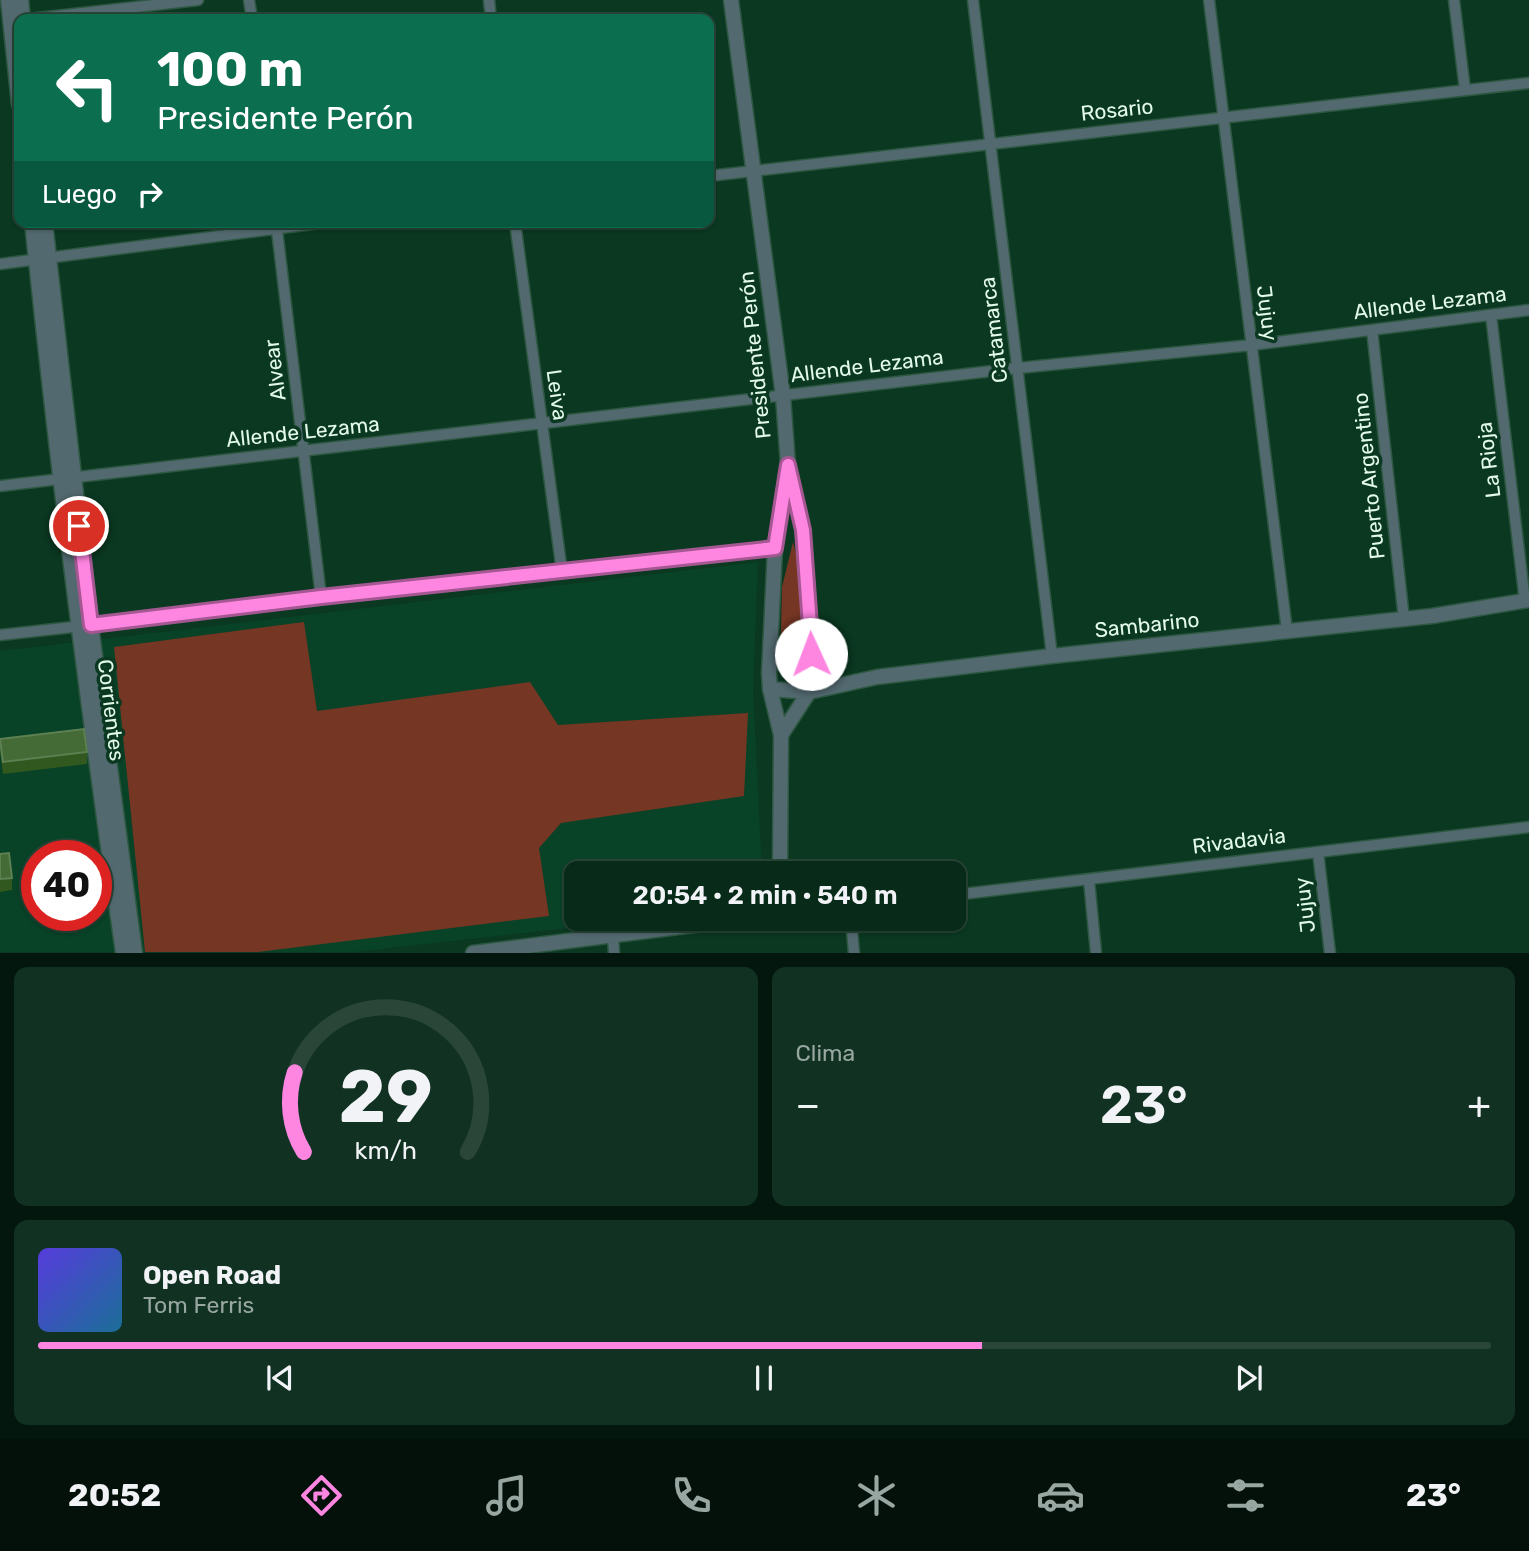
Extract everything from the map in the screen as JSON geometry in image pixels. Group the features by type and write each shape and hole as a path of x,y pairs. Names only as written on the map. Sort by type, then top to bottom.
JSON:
{"street":[{"path":"8,0 13,21"},
{"path":"73,14 198,0"},
{"name":"Presidente Perón","path":"731,0 783,396 788,465 775,548 769,673 781,735 780,861"},
{"name":"Catamarca","path":"973,0 1052,656"},
{"name":"Jujuy","path":"1209,0 1287,631"},
{"path":"1454,0 1465,90"},
{"name":"Rosario","path":"714,175 1529,83"},
{"name":"Corrientes","path":"34,228 42,259 107,841 123,953"},
{"name":"Corrientes","path":"42,259 45,228"},
{"path":"0,264 263,228"},
{"name":"Alvear","path":"277,228 321,597"},
{"name":"Leiva","path":"516,228 562,572"},
{"name":"Allende Lezama","path":"0,486 1018,368 1252,345 1529,310"},
{"name":"La Rioja","path":"1491,315 1527,601"},
{"name":"Puerto Argentino","path":"1372,330 1404,619"},
{"path":"781,735 810,692 811,639 803,530 788,465"},
{"path":"0,635 775,548"},
{"name":"Sambarino","path":"770,689 810,692 877,677 1404,619 1527,601"},
{"name":"Corrientes","path":"85,626 135,953"},
{"name":"Rivadavia","path":"966,894 1529,827"},
{"name":"Jujuy","path":"1318,852 1330,953"},
{"path":"1089,880 1096,953"},
{"path":"473,953 651,931"},
{"path":"852,931 854,953"},
{"path":"613,936 614,953"}],"shaded area":[{"path":"793,542 801,573 805,672 780,672 782,587"},
{"path":"758,562 753,689 761,861 564,861 564,928 354,952 0,952 0,651"},
{"path":"304,622 317,711 530,682 558,725 748,713 744,796 561,823 539,848 549,916 258,952 145,952 114,647"}],"building":[{"path":"84,729 87,752 3,762 0,739"},
{"path":"9,853 12,878 0,879 0,854"}],"route":[{"path":"79,526 91,625 775,548 788,465 803,530 811,654"}]}
